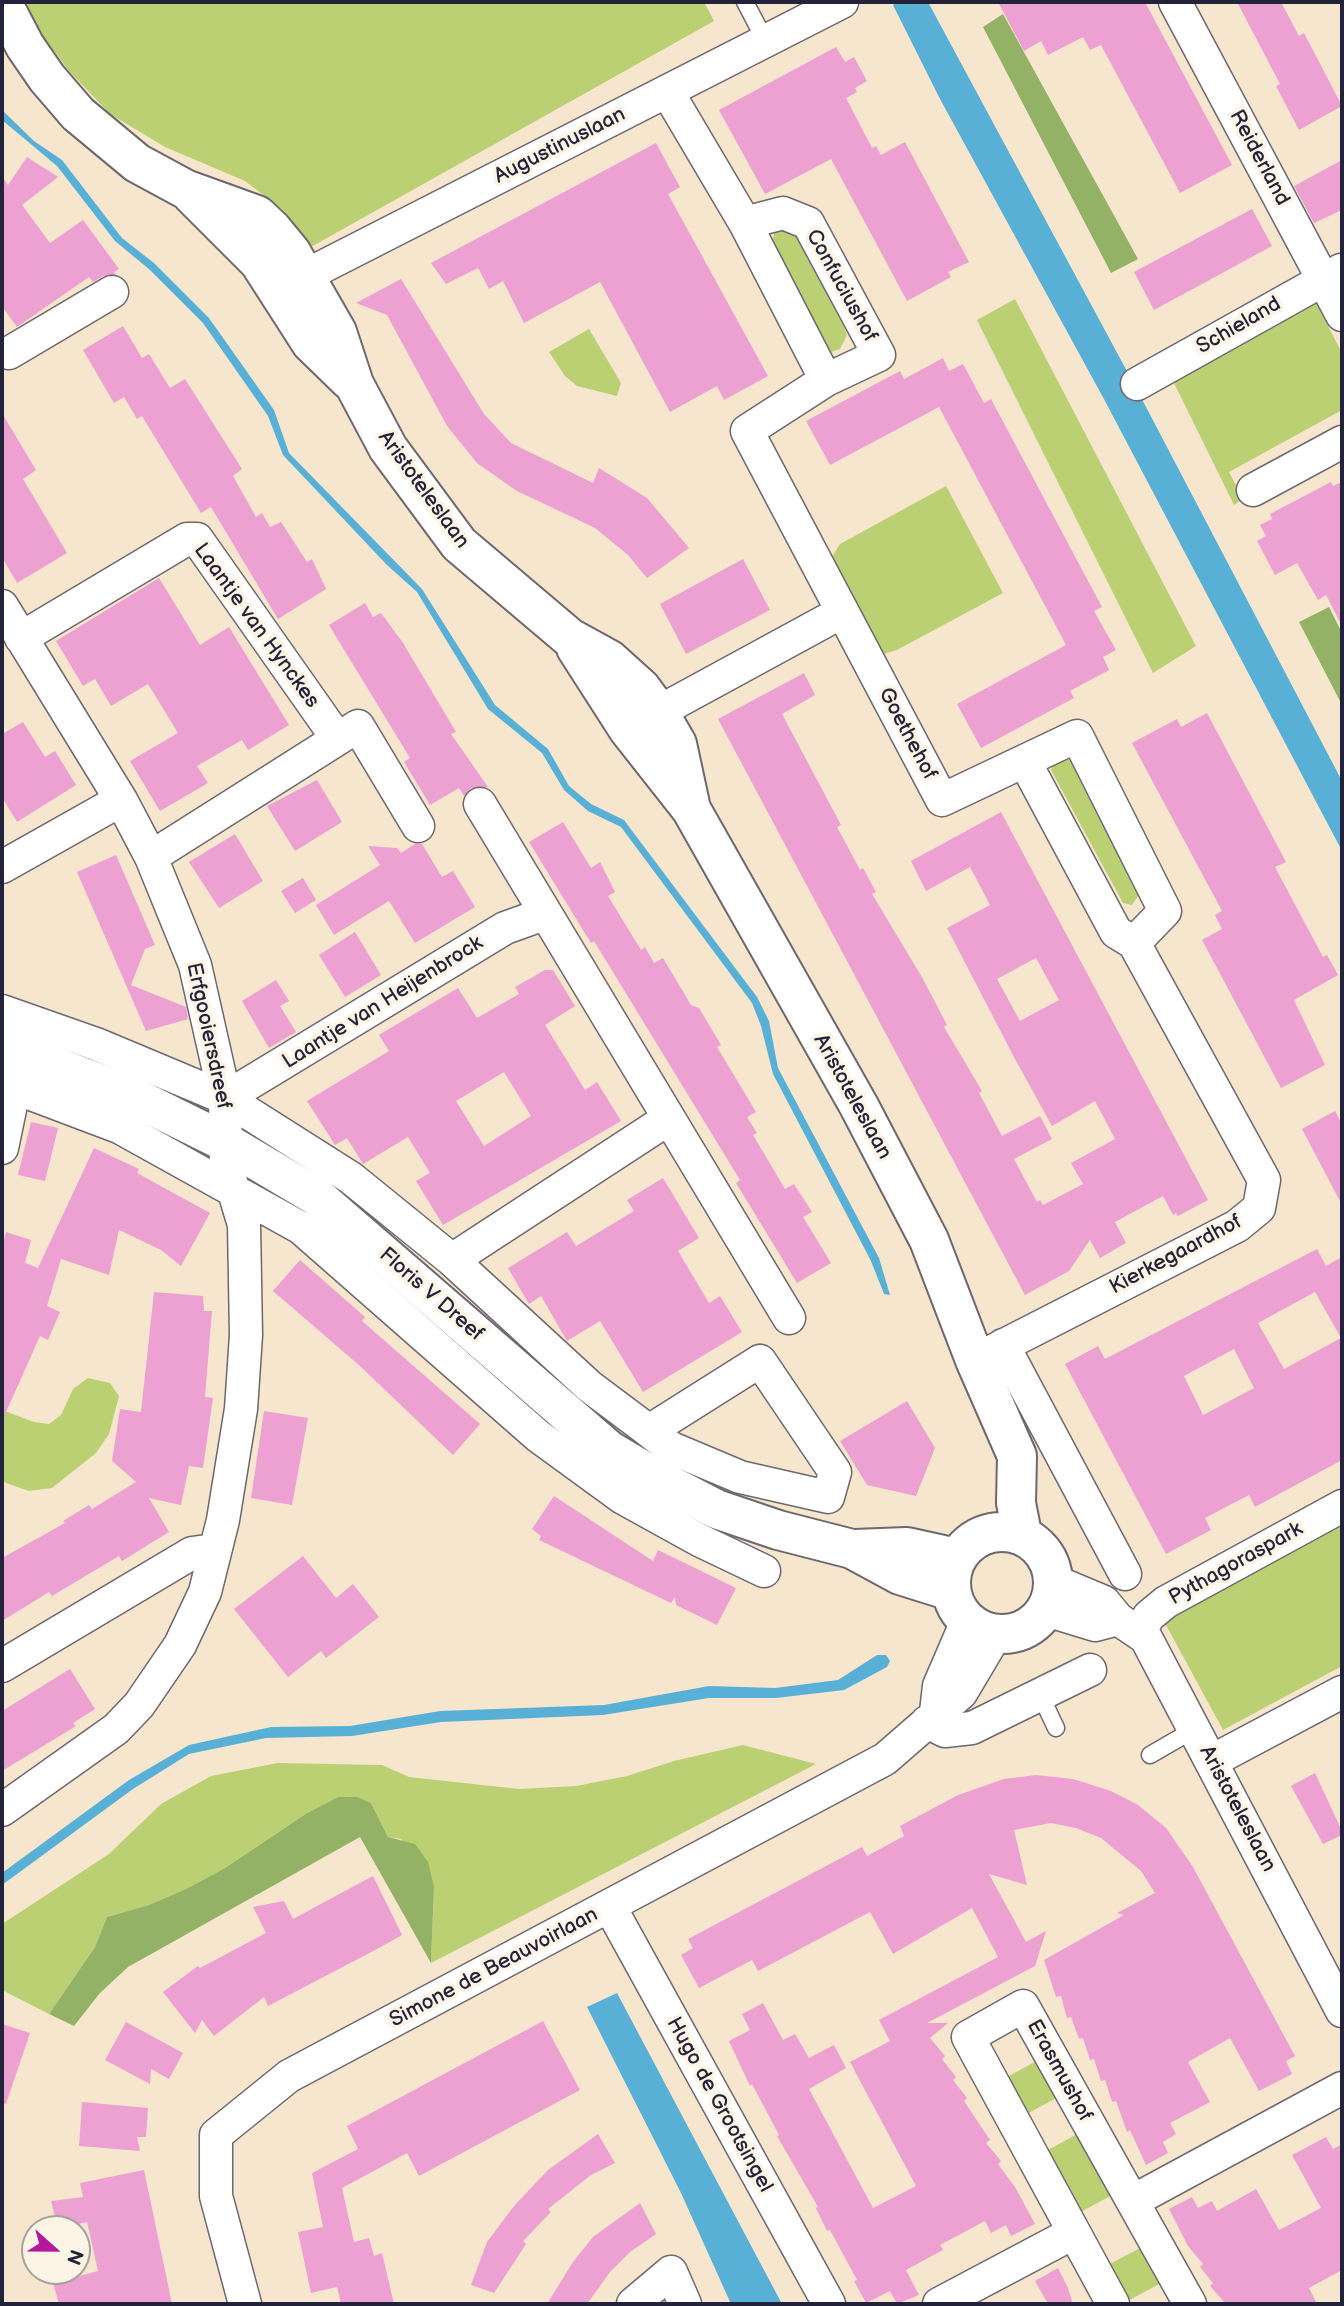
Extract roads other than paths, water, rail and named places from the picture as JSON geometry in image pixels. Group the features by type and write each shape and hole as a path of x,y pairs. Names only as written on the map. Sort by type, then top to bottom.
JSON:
{"street":[{"name":"Aristoteleslaan","path":"2,2 24,46 78,114 137,163 186,189 230,202 257,215 291,252 291,283 337,332 354,384 388,448 459,544 570,638 643,720 859,1106 989,1352 1125,1574"},
{"name":"Augustinuslaan","path":"291,283 842,2"},
{"name":"Reiderland","path":"1175,2 1333,275 1342,315"},
{"path":"667,91 745,223 826,380"},
{"name":"Confuciushof","path":"745,223 783,213 808,223 878,355 826,380 747,431"},
{"name":"Schieland","path":"1137,384 1333,275"},
{"path":"4,352 112,292"},
{"name":"Goethehof","path":"747,431 942,800 1076,736 1165,911 1134,943"},
{"path":"1253,490 1342,442"},
{"name":"Laantje van Hynckes","path":"21,638 187,539 197,539 337,738"},
{"name":"Erfgooiersdreef","path":"2,606 121,800 151,857 195,965 225,1098 226,1165 244,1225 246,1335 241,1409 223,1520 205,1592 180,1646 139,1705 116,1729 2,1810"},
{"path":"643,720 842,612"},
{"path":"151,857 358,726 418,826"},
{"name":"Kierkegaardhof","path":"989,1352 1237,1226 1259,1208 1264,1180 1134,943 1116,932 1025,762"},
{"path":"2,867 121,800"},
{"path":"480,804 789,1318"},
{"name":"Laantje van Heijenbrock","path":"225,1098 506,928 544,914"},
{"name":"Floris V Dreef","path":"2,1011 96,1044 225,1098 351,1178 452,1260 580,1379 671,1448 740,1477 828,1497 835,1472 760,1361 649,1431"},
{"path":"2,1148 10,1066"},
{"name":"Floris V Dreef","path":"10,1066 128,1094 226,1142 316,1196 609,1450 716,1509 778,1530 852,1549 907,1547 968,1601"},
{"name":"Floris V Dreef","path":"10,1066 301,1228 538,1436 623,1498 699,1540 764,1570"},
{"path":"452,1260 668,1119"},
{"name":"Aristoteleslaan","path":"989,1352 992,1503 1006,1533"},
{"name":"Pythagoraspark","path":"1128,1625 1149,1616 1166,1602 1342,1506"},
{"path":"968,1601 1024,1629 1050,1595 1045,1553 1006,1533 971,1542 968,1601 939,1685 931,1717 945,1731 972,1728 1090,1670"},
{"path":"2,1666 192,1553 214,1550"},
{"path":"1050,1595 1094,1625 1128,1625"},
{"name":"Aristoteleslaan","path":"1128,1625 1146,1638 1342,2011"},
{"path":"1212,1761 1342,1692"},
{"name":"Simone de Beauvoirlaan","path":"245,2304 216,2196 216,2135 289,2076 852,1779 886,1759 931,1717"},
{"name":"Hugo de Grootsingel","path":"610,1907 829,2304"},
{"name":"Erasmushof","path":"1113,2304 968,2037 1023,2006 1190,2304"},
{"path":"1133,2201 1342,2088"},
{"path":"939,2304 1073,2233"},
{"path":"633,2304 671,2272 685,2304"}],"lane":[{"path":"745,2 765,40"},
{"path":"1040,1694 1056,1728"},
{"path":"1150,1755 1195,1729"}],"water":[{"path":"899,2 928,2 1135,386 1342,781 1342,851 1105,401 940,99 893,5"},
{"path":"2,110 34,141 62,160 122,238 154,263 209,318 274,410 289,453 422,589 495,705 548,749 569,786 591,804 624,820 757,997 769,1021 778,1068 879,1258 890,1295 884,1294 871,1261 773,1074 761,1026 752,1003 621,827 588,811 564,790 542,753 488,709 417,592 386,564 283,455 268,416 203,323 150,270 115,241 57,166 2,120"},
{"path":"877,1655 886,1655 890,1661 887,1667 844,1690 776,1698 709,1698 603,1715 441,1722 352,1736 266,1738 189,1754 133,1789 2,1885 2,1873 129,1780 189,1745 271,1727 350,1726 440,1711 604,1705 709,1686 775,1688 838,1680"},
{"path":"617,1993 782,2304 731,2304 681,2193 587,2007"}]}
